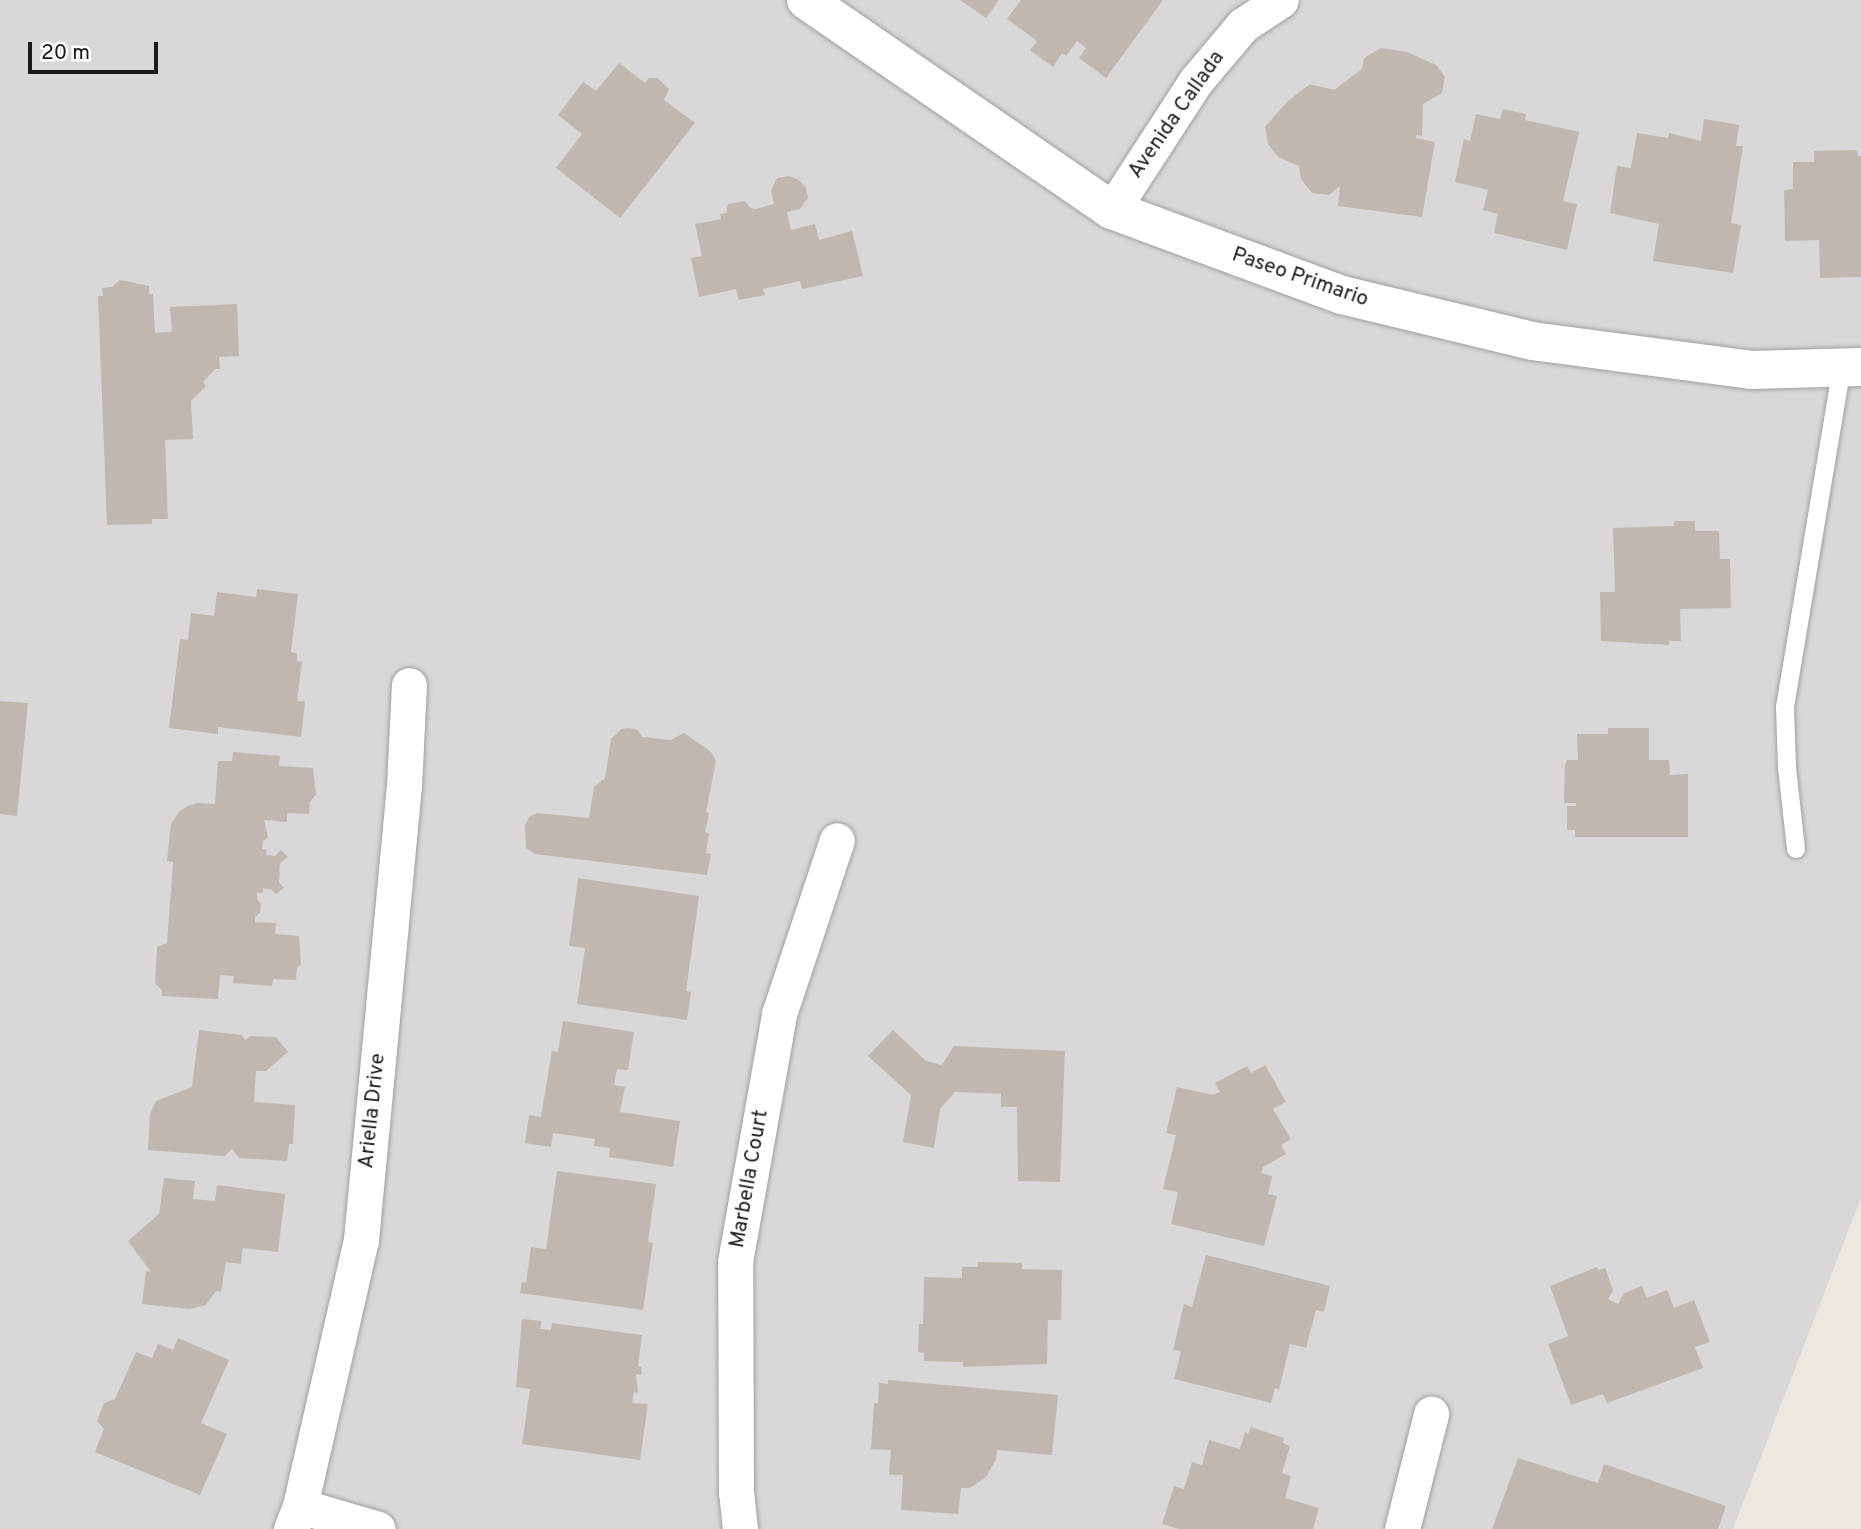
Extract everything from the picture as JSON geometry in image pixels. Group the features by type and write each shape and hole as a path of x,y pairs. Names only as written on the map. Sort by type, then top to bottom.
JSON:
{"street":[{"name":"Paseo Primario","path":"806,0 1112,210 1342,295 1532,341 1751,370 1851,367"},
{"name":"Avenida Callada","path":"1112,210 1195,82 1243,25 1281,0"},
{"name":"Ariella Drive","path":"296,1518 361,1240 404,786 409,685"},
{"name":"Marbella Court","path":"740,1529 736,1492 735,1262 779,1014 837,840"},
{"path":"1402,1529 1431,1414"},
{"path":"296,1518 378,1529"}],"lane":[{"path":"1796,849 1787,767 1785,707 1851,367"}],"shaded area":[{"path":"0,0 1861,0 1861,1198 1733,1529 0,1529"}],"building":[{"path":"960,0 999,0 986,18"},
{"path":"1021,0 1163,0 1106,78 1079,58 1086,48 1077,41 1066,56 1062,53 1053,67 1030,50 1037,41 1007,19"},
{"path":"1381,48 1407,52 1436,65 1445,77 1442,93 1423,104 1422,136 1416,135 1416,138 1435,142 1422,217 1338,206 1340,186 1329,195 1312,193 1301,179 1299,166 1278,157 1268,144 1265,127 1288,101 1310,84 1334,90 1362,69 1364,58"},
{"path":"619,63 645,83 649,78 657,78 669,89 664,100 695,123 620,218 556,168 582,134 558,115 583,82 596,91"},
{"path":"1503,109 1526,114 1525,120 1579,132 1563,201 1577,204 1567,250 1494,233 1498,214 1483,210 1488,190 1455,182 1464,139 1470,141 1476,114 1500,119"},
{"path":"1704,119 1739,125 1736,146 1743,146 1731,223 1741,225 1733,273 1653,261 1659,224 1610,213 1617,166 1631,168 1637,133 1668,138 1669,133 1701,141"},
{"path":"1857,150 1858,156 1861,156 1861,277 1820,278 1819,240 1785,241 1784,190 1793,189 1793,162 1814,162 1814,151"},
{"path":"789,176 799,180 806,188 808,198 800,209 787,212 791,230 815,224 819,240 852,231 863,276 802,289 800,281 763,289 765,295 739,300 736,289 699,297 691,258 702,256 695,224 721,219 720,214 726,213 728,204 745,201 750,208 756,209 774,204 771,191 777,178"},
{"path":"120,280 149,286 149,294 153,294 155,333 172,332 170,307 237,304 239,356 219,357 220,369 215,369 203,382 206,386 191,401 193,439 165,440 168,519 152,519 152,524 107,525 98,296 103,296 102,288 112,287"},
{"path":"1674,521 1695,521 1695,531 1719,531 1720,559 1730,559 1731,608 1680,609 1681,641 1669,641 1669,645 1601,641 1600,592 1615,592 1613,528 1674,526"},
{"path":"257,589 298,594 291,652 297,653 297,661 302,662 297,701 305,701 301,737 218,727 218,734 169,728 180,639 188,640 191,613 214,616 217,592 256,597"},
{"path":"0,701 28,703 17,816 0,814"},
{"path":"1608,728 1649,728 1649,760 1669,760 1670,775 1688,774 1688,837 1575,837 1575,830 1567,830 1567,806 1576,806 1576,803 1564,803 1565,765 1567,760 1578,760 1577,734 1608,734"},
{"path":"621,729 638,730 642,737 671,740 684,733 711,752 716,761 706,812 709,813 705,832 709,833 706,853 711,854 707,875 535,854 526,848 525,826 529,817 537,813 589,818 594,787 605,778 611,739"},
{"path":"233,752 280,756 279,766 313,768 316,794 310,802 309,814 287,813 287,822 264,820 268,837 263,841 262,849 267,850 266,855 275,856 281,850 288,857 280,863 279,882 284,888 276,894 263,888 263,893 257,893 261,904 260,913 255,917 255,922 276,923 275,934 299,936 301,965 297,968 296,980 273,979 272,986 233,983 234,976 220,975 218,999 162,996 162,990 155,983 157,947 167,943 173,862 167,861 171,824 180,811 188,806 198,803 215,804 218,761 232,761"},
{"path":"578,878 699,896 686,991 691,992 687,1020 577,1004 585,948 569,946"},
{"path":"563,1021 634,1032 628,1070 617,1069 614,1085 625,1087 620,1112 680,1121 673,1167 609,1157 610,1148 594,1146 595,1139 553,1133 551,1147 525,1143 529,1115 541,1117 552,1051 558,1052"},
{"path":"199,1030 241,1035 246,1040 250,1036 276,1037 288,1052 266,1071 256,1071 254,1102 295,1105 293,1144 289,1144 287,1161 239,1158 232,1149 225,1156 148,1150 150,1114 156,1101 192,1087"},
{"path":"893,1030 926,1061 942,1065 954,1046 1065,1051 1060,1182 1018,1181 1017,1107 1001,1107 1001,1094 955,1092 940,1109 934,1148 903,1142 911,1095 868,1056"},
{"path":"1265,1065 1286,1102 1273,1109 1291,1139 1281,1145 1286,1154 1263,1167 1261,1173 1272,1176 1268,1194 1277,1196 1264,1246 1171,1224 1178,1192 1163,1189 1176,1135 1166,1133 1177,1087 1213,1095 1220,1092 1215,1083 1247,1066 1251,1073"},
{"path":"557,1171 656,1184 648,1242 653,1243 643,1310 520,1293 522,1282 526,1283 531,1247 546,1249"},
{"path":"164,1178 195,1181 193,1199 215,1201 217,1185 285,1194 278,1252 243,1248 241,1264 226,1262 221,1292 216,1291 206,1305 190,1309 142,1304 146,1271 151,1272 128,1241 159,1214"},
{"path":"1206,1255 1330,1286 1324,1312 1316,1310 1306,1348 1290,1344 1279,1390 1275,1388 1271,1403 1174,1379 1181,1351 1173,1350 1184,1304 1192,1307"},
{"path":"978,1262 1022,1263 1022,1269 1062,1270 1061,1320 1048,1320 1047,1364 963,1367 963,1362 924,1361 924,1353 918,1352 919,1324 923,1324 924,1277 962,1278 962,1267 978,1267"},
{"path":"1597,1267 1598,1270 1605,1268 1613,1290 1608,1299 1618,1304 1624,1293 1642,1286 1647,1298 1667,1290 1674,1308 1694,1300 1710,1342 1695,1347 1703,1368 1607,1403 1603,1394 1571,1405 1548,1344 1568,1336 1550,1286"},
{"path":"522,1319 542,1321 540,1329 551,1330 552,1323 642,1335 638,1366 642,1367 641,1375 636,1374 638,1393 634,1392 632,1403 648,1404 640,1460 522,1444 530,1389 516,1387"},
{"path":"178,1338 229,1360 201,1423 227,1434 200,1495 95,1452 104,1429 97,1421 104,1403 115,1399 136,1352 152,1358 158,1344 173,1350"},
{"path":"888,1380 1058,1395 1052,1455 997,1450 996,1459 986,1477 970,1488 961,1488 958,1514 901,1510 903,1475 889,1475 891,1450 871,1449 874,1403 878,1403 879,1383 888,1384"},
{"path":"1251,1427 1284,1438 1283,1443 1290,1446 1282,1473 1291,1476 1285,1498 1319,1508 1313,1529 1179,1529 1162,1524 1174,1486 1184,1489 1192,1462 1202,1465 1209,1440 1240,1449 1245,1432 1248,1434"},
{"path":"1518,1458 1598,1483 1604,1464 1726,1506 1718,1529 1492,1529"}]}
